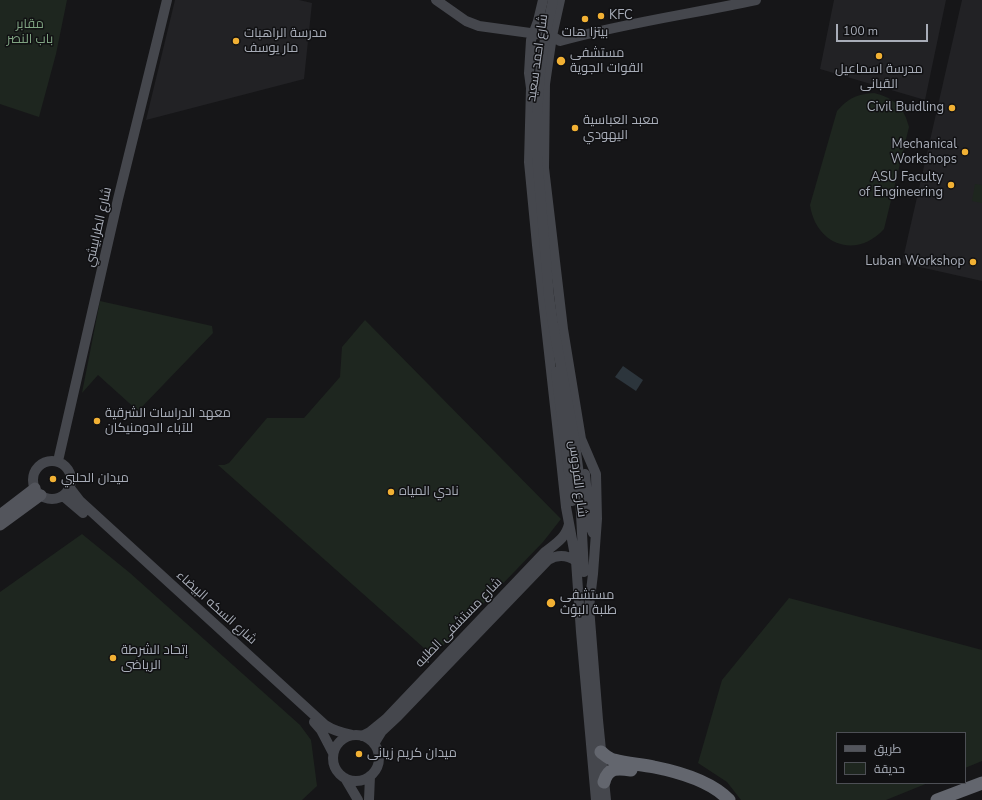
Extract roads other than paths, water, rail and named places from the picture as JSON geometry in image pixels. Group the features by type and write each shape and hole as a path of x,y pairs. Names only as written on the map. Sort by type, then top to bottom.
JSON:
{"highway":[{"path":"601,752 614,760 654,767 693,778 721,792 729,800"},
{"path":"604,782 608,774 619,768 674,778 692,784 709,792 721,800"},
{"path":"937,800 982,783"}],"main road":[{"name":"شارع الطرابيشي","path":"58,461 118,199 167,0"},
{"path":"436,0 472,24 552,36 560,42 588,33 628,24 756,0"},
{"name":"شارع احمد سعيد","path":"529,162 531,88 529,73 531,40 538,21 543,0"},
{"path":"549,0 537,73 534,114 535,156 550,324 586,594 589,601"},
{"path":"552,0 542,52 540,73 537,114 538,156 549,296 574,436 570,473 573,510 570,523"},
{"name":"شارع احمد سعيد","path":"544,168 545,84 552,36 560,0"},
{"name":"شارع الفردوس","path":"529,162 537,245 570,473"},
{"name":"شارع الفردوس","path":"544,168 563,329 581,439 596,474 596,536 589,601 606,800"},
{"path":"58,461 67,467 70,472 72,483 70,488 63,496 49,499 38,492 33,483 34,473 41,464 58,461"},
{"path":"570,473 567,467 573,465 578,466 585,472 590,526 596,536"},
{"name":"شارع السكه البيضاء","path":"70,488 80,501 325,725 340,733 357,735"},
{"path":"0,525 15,509 38,492"},
{"name":"شارع السكه البيضاء","path":"63,496 303,710 321,730 333,753"},
{"path":"0,515 15,509"},
{"name":"شارع الفردوس","path":"570,523 576,561 580,632 596,800"},
{"name":"شارع مستشفى الطلبه","path":"357,735 370,732 386,719 545,552 561,541 568,530 570,523"},
{"name":"شارع مستشفى الطلبه","path":"374,744 382,731 548,560 555,557 564,556 572,558 576,561"},
{"path":"357,735 368,739 374,744 379,758 377,768 370,776 358,781 345,778 339,774 335,768 333,753 340,741 345,737 357,735"},
{"path":"369,800 370,776"},
{"path":"345,778 358,800"}],"place":[{"name":"KFC","path":"601,16"},
{"name":"بيتزا هات","path":"585,19"},
{"name":"مدرسة الراهبات مار يوسف","path":"236,41"},
{"name":"مدرسة اسماعيل القبانى","path":"879,56"},
{"name":"مستشفى القوات الجوية","path":"561,61"},
{"name":"Civil Buidling","path":"952,108"},
{"name":"معبد العباسية اليهودي","path":"575,128"},
{"name":"Mechanical Workshops","path":"965,152"},
{"name":"ASU Faculty of Engineering","path":"951,185"},
{"name":"Luban Workshop","path":"973,262"},
{"name":"معهد الدراسات الشرقية للآباء الدومنيكان","path":"97,421"},
{"name":"ميدان الحلبي","path":"53,479"},
{"name":"نادي المياه","path":"391,492"},
{"name":"مستشفى طلبة البؤث","path":"551,603"},
{"name":"إتحاد الشرطة الرياضى","path":"113,658"},
{"name":"ميدان كريم زيانى","path":"359,754"}],"park label":[{"name":"مقابر باب النصر","path":"30,32"}]}
